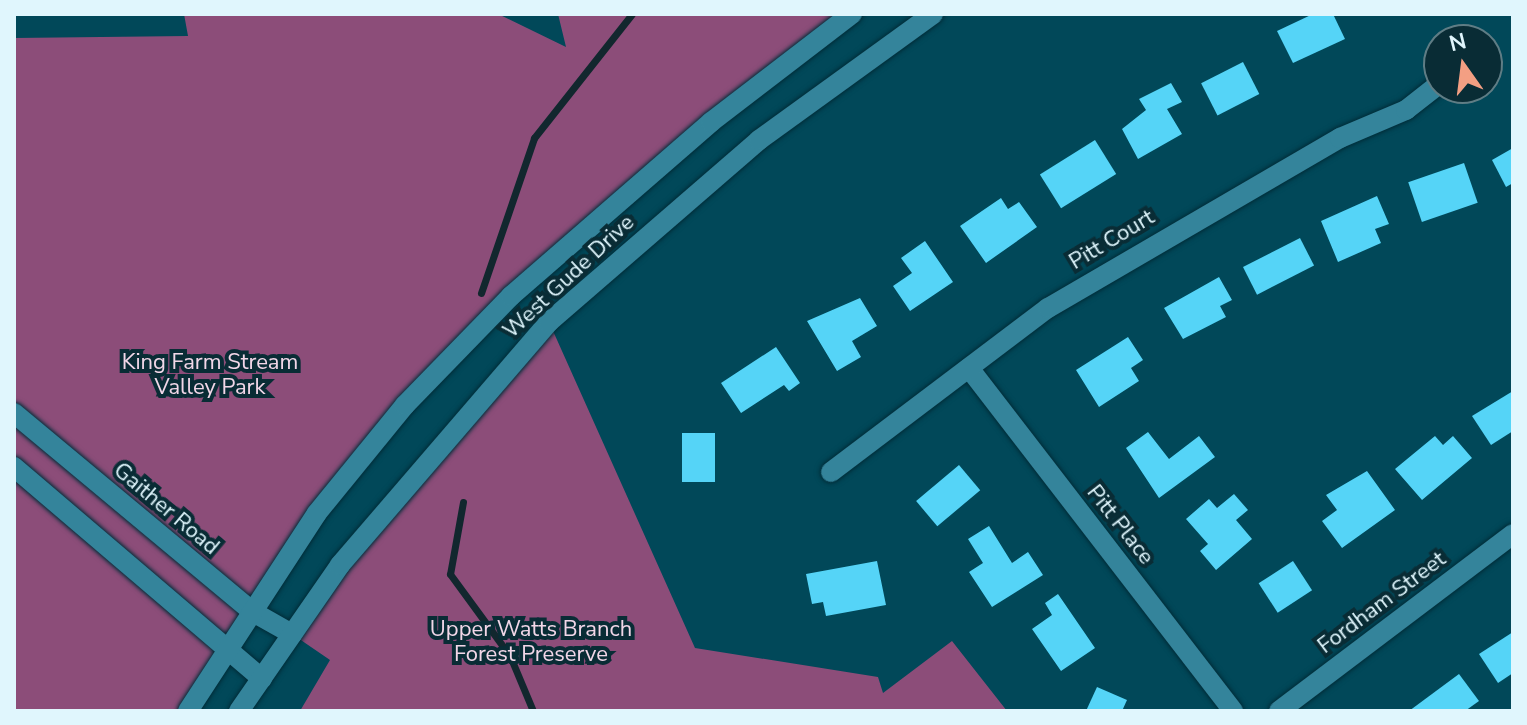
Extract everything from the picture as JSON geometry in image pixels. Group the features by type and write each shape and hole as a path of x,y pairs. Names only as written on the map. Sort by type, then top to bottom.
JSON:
{"main road":[{"name":"West Gude Drive","path":"188,711 317,513 405,405 511,296 711,122 852,14"},
{"name":"West Gude Drive","path":"239,711 292,634 432,449 549,322 759,140 933,14"},
{"name":"Pitt Court","path":"831,472 969,368 1125,259 1340,138 1406,110 1423,97"},
{"name":"Pitt Place","path":"969,368 1233,711"},
{"name":"Gaither Road","path":"14,413 253,612 292,634"},
{"path":"14,467 227,654 262,679"},
{"name":"Fordham Street","path":"1279,711 1513,534"}],"green space":[{"name":"King Farm Stream Valley Park","path":"184,14 498,14 566,47 558,14 852,14 711,122 405,405 188,711 14,711 14,38 188,36"},
{"name":"Upper Watts Branch Forest Preserve","path":"549,322 695,648 878,677 883,693 952,641 1007,711 300,711 330,660 292,634"}],"building":[{"path":"1313,14 1333,14 1345,39 1293,63 1277,31"},
{"path":"1243,62 1259,94 1217,115 1201,83"},
{"path":"1171,83 1182,102 1167,109 1182,134 1138,159 1122,129 1146,110 1139,99"},
{"path":"1095,140 1116,174 1061,208 1040,174"},
{"path":"1513,148 1513,183 1506,187 1492,160"},
{"path":"1464,163 1478,203 1422,222 1408,182"},
{"path":"1377,196 1389,224 1375,229 1381,243 1338,262 1321,221"},
{"path":"1001,198 1008,209 1019,202 1037,227 986,263 960,226"},
{"path":"1300,238 1314,266 1257,295 1243,267"},
{"path":"925,241 953,282 910,311 893,286 912,273 901,258"},
{"path":"1219,277 1232,300 1220,306 1226,317 1183,339 1164,308"},
{"path":"860,298 877,326 852,341 861,357 837,371 807,321"},
{"path":"1128,337 1143,360 1131,368 1139,381 1099,407 1076,370"},
{"path":"776,347 800,383 789,391 784,385 741,413 721,383"},
{"path":"1513,391 1513,431 1491,445 1472,416"},
{"path":"1148,432 1169,459 1199,436 1215,457 1159,498 1126,448"},
{"path":"682,433 715,433 715,482 682,482"},
{"path":"1435,436 1443,445 1453,436 1472,458 1422,500 1395,469"},
{"path":"959,465 980,490 937,526 916,501"},
{"path":"1367,471 1395,510 1342,548 1322,521 1337,510 1326,495"},
{"path":"1234,494 1248,510 1236,520 1252,539 1216,570 1200,551 1208,544 1186,519 1209,499 1217,508"},
{"path":"989,526 1012,563 1028,552 1043,575 992,607 969,572 983,563 968,539"},
{"path":"877,561 886,605 826,616 823,602 812,604 806,574"},
{"path":"1293,561 1312,590 1278,613 1259,583"},
{"path":"1058,594 1095,648 1061,671 1032,629 1052,615 1045,603"},
{"path":"1513,632 1513,673 1498,683 1479,654"},
{"path":"1459,674 1479,701 1465,711 1409,711"},
{"path":"1097,687 1127,700 1122,711 1086,711"}],"waterway":[{"path":"481,293 534,138 632,14"},
{"path":"463,502 450,574 510,656 533,711"}]}
